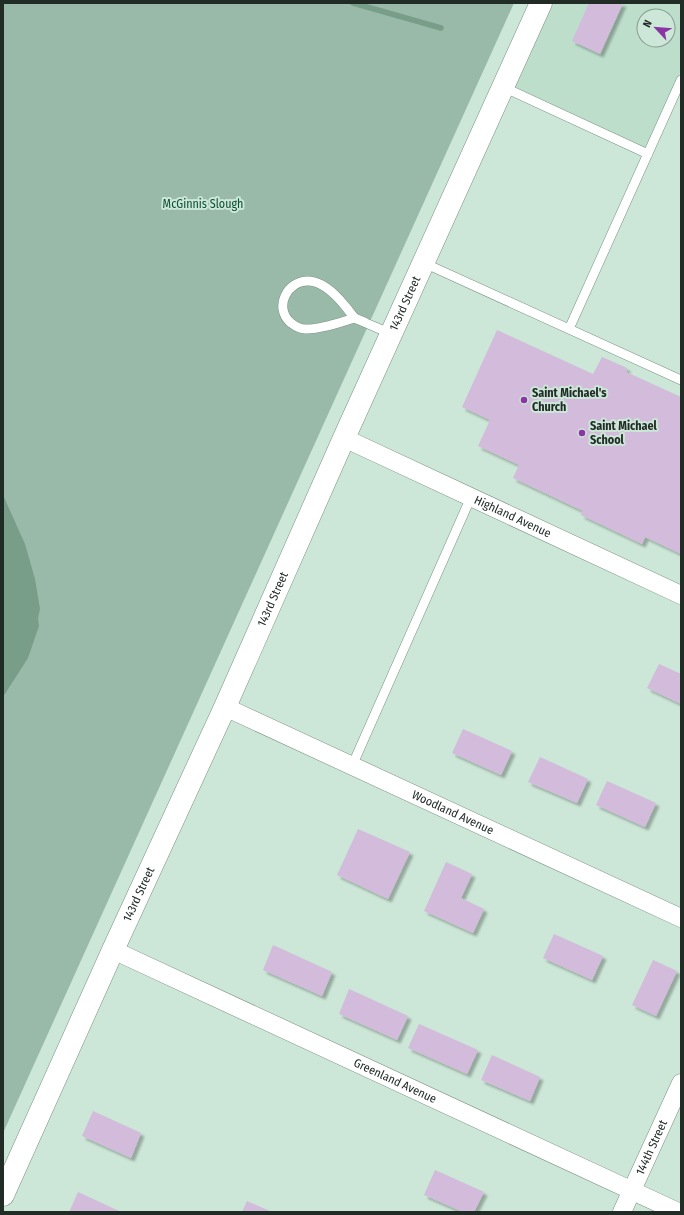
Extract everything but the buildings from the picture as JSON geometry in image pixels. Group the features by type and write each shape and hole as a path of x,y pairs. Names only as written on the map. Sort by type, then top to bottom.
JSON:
{"main road":[{"name":"143rd Street","path":"3,1195 113,950 225,707 344,438 541,3"}],"street":[{"name":"Highland Avenue","path":"344,438 681,595"},
{"name":"Woodland Avenue","path":"225,707 681,918"},
{"name":"Greenland Avenue","path":"113,950 678,1212"},
{"name":"144th Street","path":"622,1212 681,1084"}],"lane":[{"path":"569,329 681,80"},
{"path":"503,87 648,154"},
{"path":"424,263 681,380"},
{"path":"355,318 304,329 289,322 284,316 282,304 285,294 290,288 298,283 309,281 321,284 335,295 355,318 391,334"},
{"path":"352,766 471,497"}],"shaded area":[{"path":"545,3 681,3 681,70 646,148 509,85"},
{"path":"3,495 25,544 35,579 40,609 38,618 39,626 28,658 3,697"}],"green space":[{"name":"McGinnis Slough","path":"3,3 514,3 3,1133"}],"waterway":[{"path":"353,3 441,28"}],"place":[{"name":"Saint Michael's Church","path":"524,400"},
{"name":"Saint Michael School","path":"582,433"}]}
